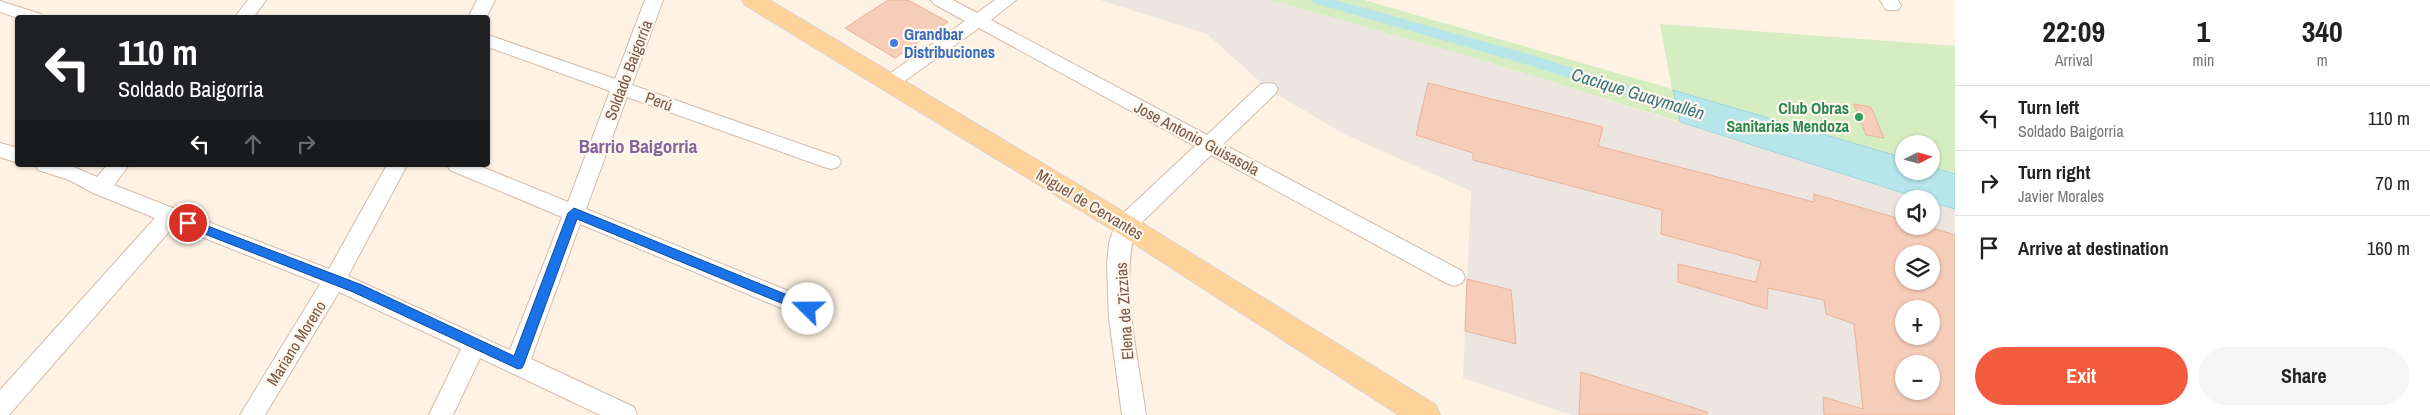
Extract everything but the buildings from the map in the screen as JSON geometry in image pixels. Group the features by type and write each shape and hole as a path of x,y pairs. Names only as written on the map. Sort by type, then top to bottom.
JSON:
{"main road":[{"name":"Miguel de Cervantes","path":"753,0 1125,226 1425,415"}],"street":[{"path":"246,15 258,0"},
{"path":"478,15 486,0"},
{"name":"Soldado Baigorria","path":"518,364 654,0"},
{"name":"Jose Antonio Guisasola","path":"940,0 1454,277"},
{"path":"889,83 1007,0"},
{"path":"0,6 26,15"},
{"name":"Perú","path":"490,42 831,162"},
{"path":"1125,226 1268,89"},
{"path":"0,150 15,155"},
{"path":"51,167 76,175 100,188 170,216 335,279 518,364 613,413"},
{"path":"100,188 117,167"},
{"name":"Mariano Moreno","path":"252,415 335,279 396,167"},
{"path":"462,167 808,309"},
{"path":"0,407 170,216"},
{"name":"Elena de Zizzias","path":"1125,226 1120,238 1119,294 1134,415"},
{"path":"440,415 475,344"}],"shaded area":[{"path":"1100,0 1271,0 1485,61 1895,190 1895,235 1940,235 1940,205 1955,209 1955,415 1571,415 1463,378 1471,191 1344,134 1268,89 1207,34"}],"green space":[{"name":"Club Obras Sanitarias Mendoza","path":"1271,0 1364,0 1672,89 1660,24 1955,46 1955,174 1940,170 1940,135 1895,135 1895,155 1673,90 1680,122 1485,61"}],"water":[{"path":"1673,90 1895,155 1895,180 1940,180 1940,170 1955,174 1955,209 1940,205 1940,190 1895,190 1680,122"}],"waterway":[{"name":"Cacique Guaymallén","path":"1319,0 1520,57 1697,113"}],"place":[{"name":"Grandbar Distribuciones","path":"894,43"},
{"name":"Club Obras Sanitarias Mendoza","path":"1859,117"}],"district":[{"name":"Barrio Baigorria","path":"638,146"}],"route":[{"path":"188,223 335,279 518,364 574,213 808,309"}]}
